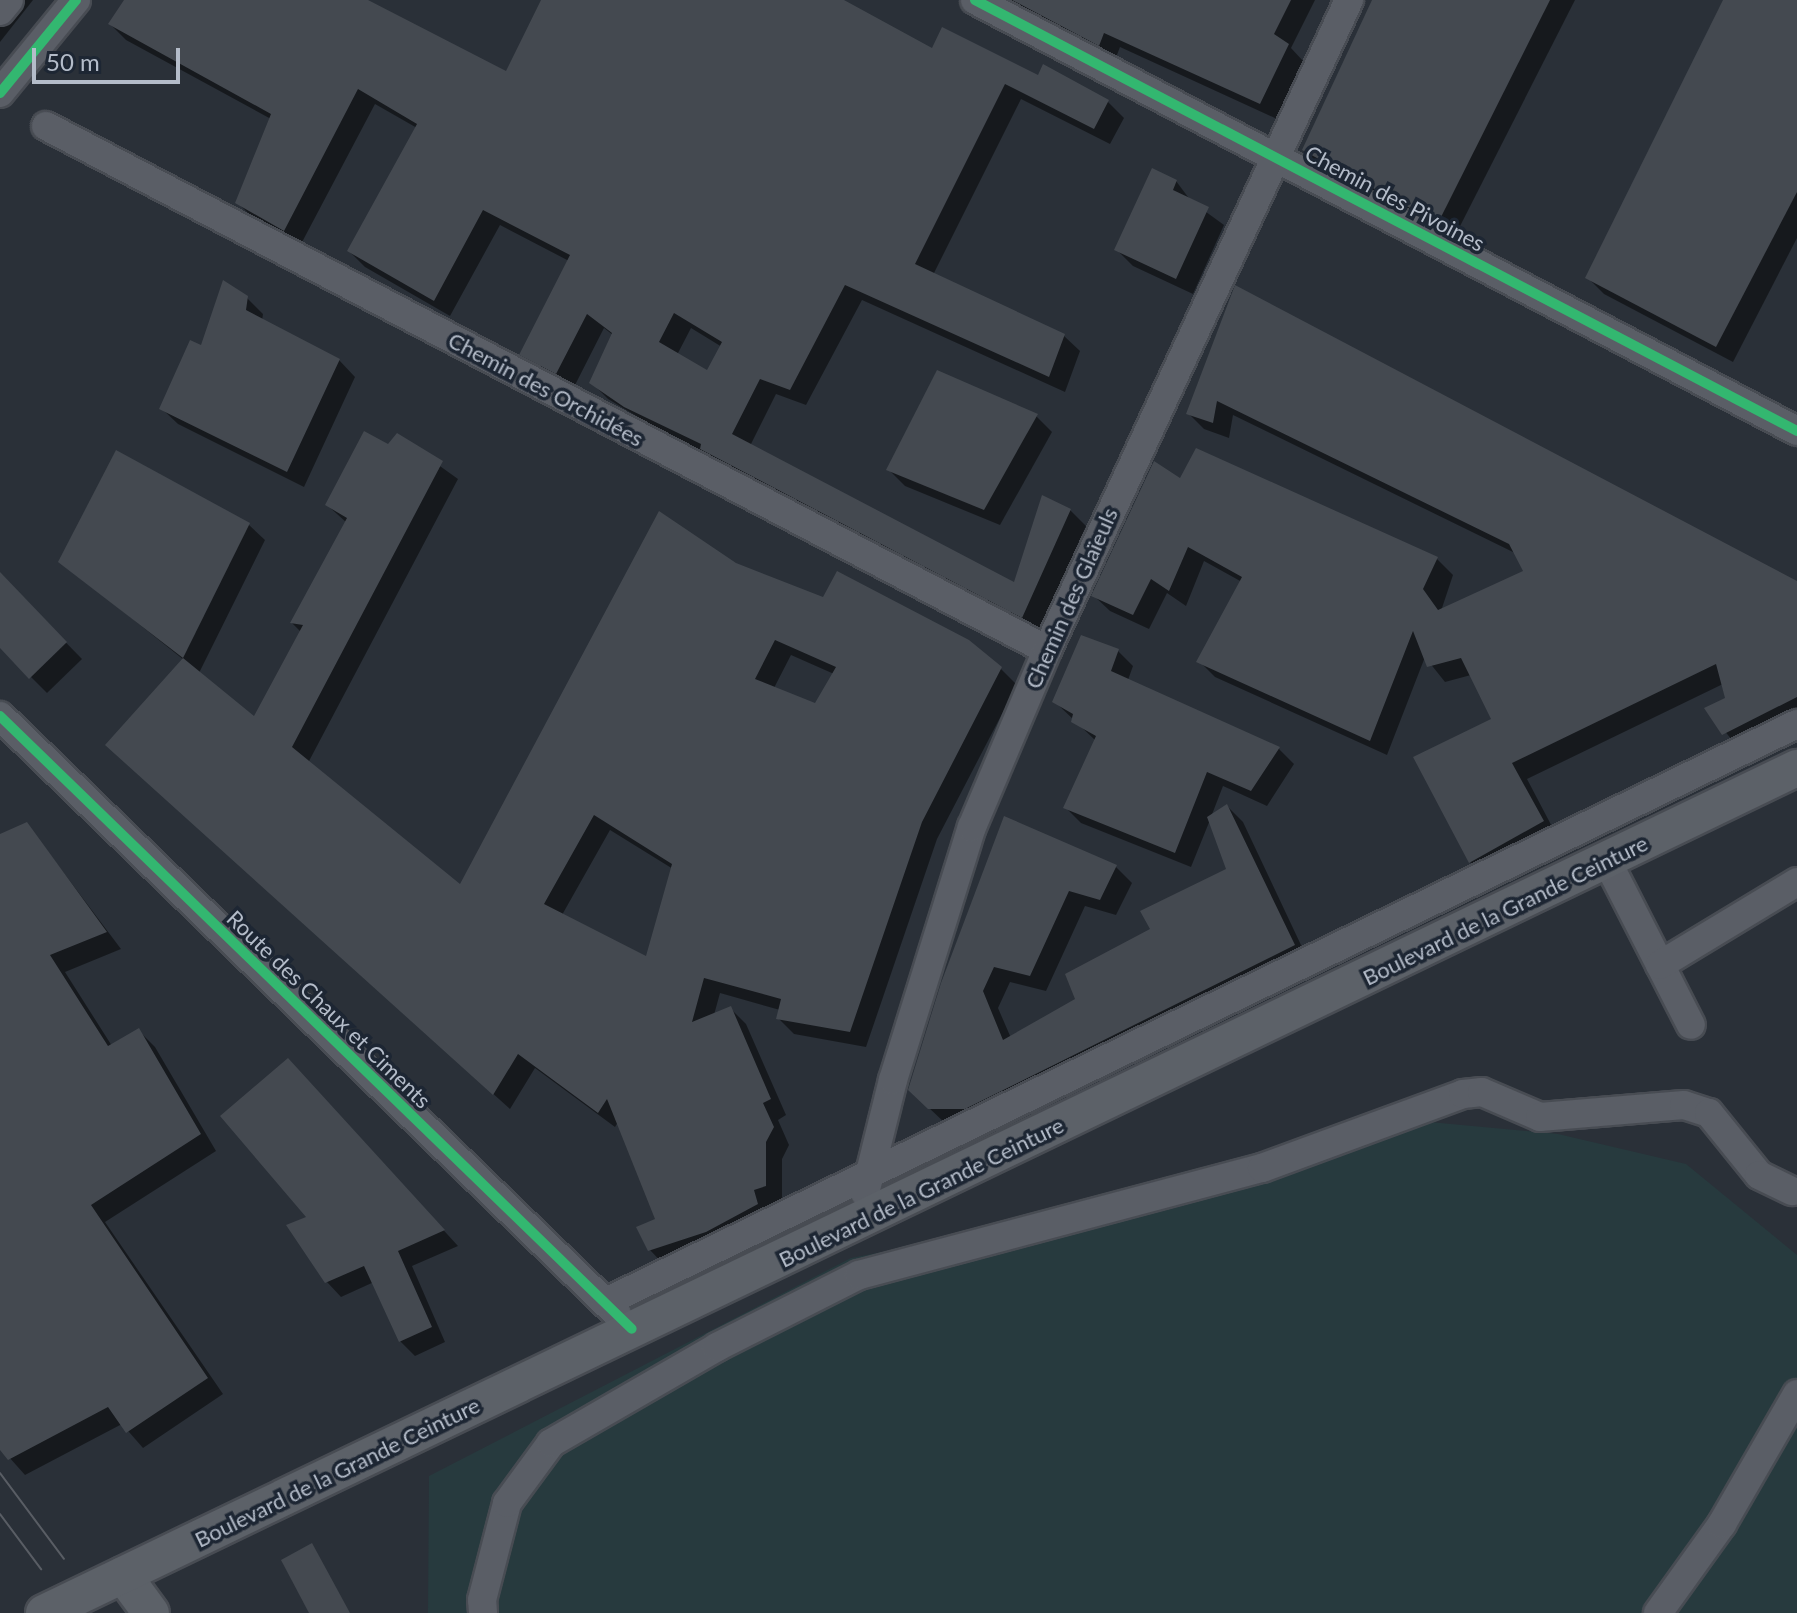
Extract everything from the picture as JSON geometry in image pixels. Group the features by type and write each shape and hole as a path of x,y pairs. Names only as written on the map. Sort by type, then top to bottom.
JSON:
{"main road":[{"name":"Boulevard de la Grande Ceinture","path":"44,1613 632,1329 866,1220 1797,768"},
{"path":"123,1575 151,1613"}],"street":[{"path":"0,11 9,0"},
{"path":"0,93 76,0"},
{"name":"Chemin des Pivoines","path":"975,0 1797,431"},
{"name":"Chemin des Glaïeuls","path":"866,1220 865,1180 972,827 1047,650 1273,156 1349,0"},
{"name":"Chemin des Orchidées","path":"46,126 1047,650"},
{"name":"Route des Chaux et Ciments","path":"0,716 632,1329"},
{"path":"606,1302 865,1180 1609,819 1797,724"},
{"path":"1718,763 1736,797"},
{"path":"1608,860 1609,819"},
{"path":"1574,835 1608,860 1691,1025"},
{"path":"1660,965 1797,882"},
{"path":"1433,902 1457,933"},
{"path":"1053,1087 1068,1122"},
{"path":"483,1613 482,1600 507,1503 551,1443 717,1347 859,1275 1262,1168 1463,1094 1482,1092 1540,1117 1684,1105 1709,1113 1759,1175 1795,1197"},
{"path":"1658,1613 1722,1524 1797,1394"}],"green space":[{"path":"1408,1120 1558,1134 1686,1164 1797,1255 1797,1613 428,1613 429,1476 851,1258 1192,1192"}],"building":[{"path":"124,0 368,0 506,71 541,0 844,0 932,48 942,27 1038,75 1043,64 1109,100 1094,129 1005,84 915,264 1065,334 1049,377 845,285 790,390 760,379 732,434 1014,582 1042,495 1071,509 1022,618 700,449 701,444 624,407 589,383 612,333 587,314 556,374 519,355 570,255 483,210 434,301 347,251 417,124 358,89 284,231 235,203 271,114 108,24","holes":["674,313 722,342 707,370 659,342"]},
{"path":"1012,0 1291,0 1274,34 1289,44 1260,104 1104,33 1099,46"},
{"path":"1372,0 1550,0 1438,223 1302,150"},
{"path":"1723,0 1797,0 1797,192 1716,347 1585,278"},
{"path":"1152,168 1177,180 1173,190 1209,207 1176,279 1114,250"},
{"path":"223,280 248,296 246,310 340,359 287,472 159,409 190,340 201,345"},
{"path":"1235,285 1797,581 1797,697 1722,735 1704,708 1725,698 1716,664 1512,763 1544,821 1469,863 1413,757 1491,719 1461,658 1427,667 1413,631 1370,741 1196,662 1242,577 1188,547 1169,591 1151,579 1133,615 1091,596 1154,461 1180,478 1196,448 1438,557 1423,589 1438,610 1523,571 1509,544 1217,401 1213,423 1186,414"},
{"path":"937,370 1038,414 984,510 886,470"},
{"path":"364,431 388,444 397,433 443,461 292,747 460,884 659,511 736,563 823,597 837,571 969,640 1002,667 922,822 850,1032 776,1019 781,999 704,978 692,1022 731,1006 771,1099 763,1103 774,1127 766,1142 766,1186 754,1190 758,1204 706,1232 648,1251 636,1227 655,1219 607,1099 598,1113 518,1054 493,1095 105,745 183,658 254,716 303,625 290,623 347,518 325,505","holes":["775,640 836,667 815,703 755,679","594,815 672,864 646,956 544,904"]},
{"path":"116,450 250,523 183,658 58,562"},
{"path":"0,572 67,642 29,679 0,648"},
{"path":"1081,635 1119,649 1111,671 1280,747 1251,791 1207,772 1175,853 1063,808 1096,736 1071,722 1073,714 1052,702"},
{"path":"1227,804 1295,945 965,1109 928,1109 908,1090 941,983 1004,816 1117,865 1100,900 1069,891 1030,976 994,967 983,991 1003,1040 1075,999 1065,974 1150,929 1140,911 1226,869 1207,817"},
{"path":"27,822 107,932 50,955 108,1046 139,1028 201,1134 91,1205 208,1378 126,1433 108,1407 8,1460 0,1450 0,834"},
{"path":"288,1058 445,1230 398,1251 432,1327 399,1342 364,1266 325,1283 286,1225 306,1217 220,1116"},
{"path":"312,1543 350,1613 309,1613 281,1560"}],"tram line":[{"path":"0,1473 64,1559"},
{"path":"0,1514 41,1569"}],"cycle path":[{"path":"0,93 76,0"},
{"path":"975,0 1797,431"},
{"path":"0,716 632,1329"}]}
